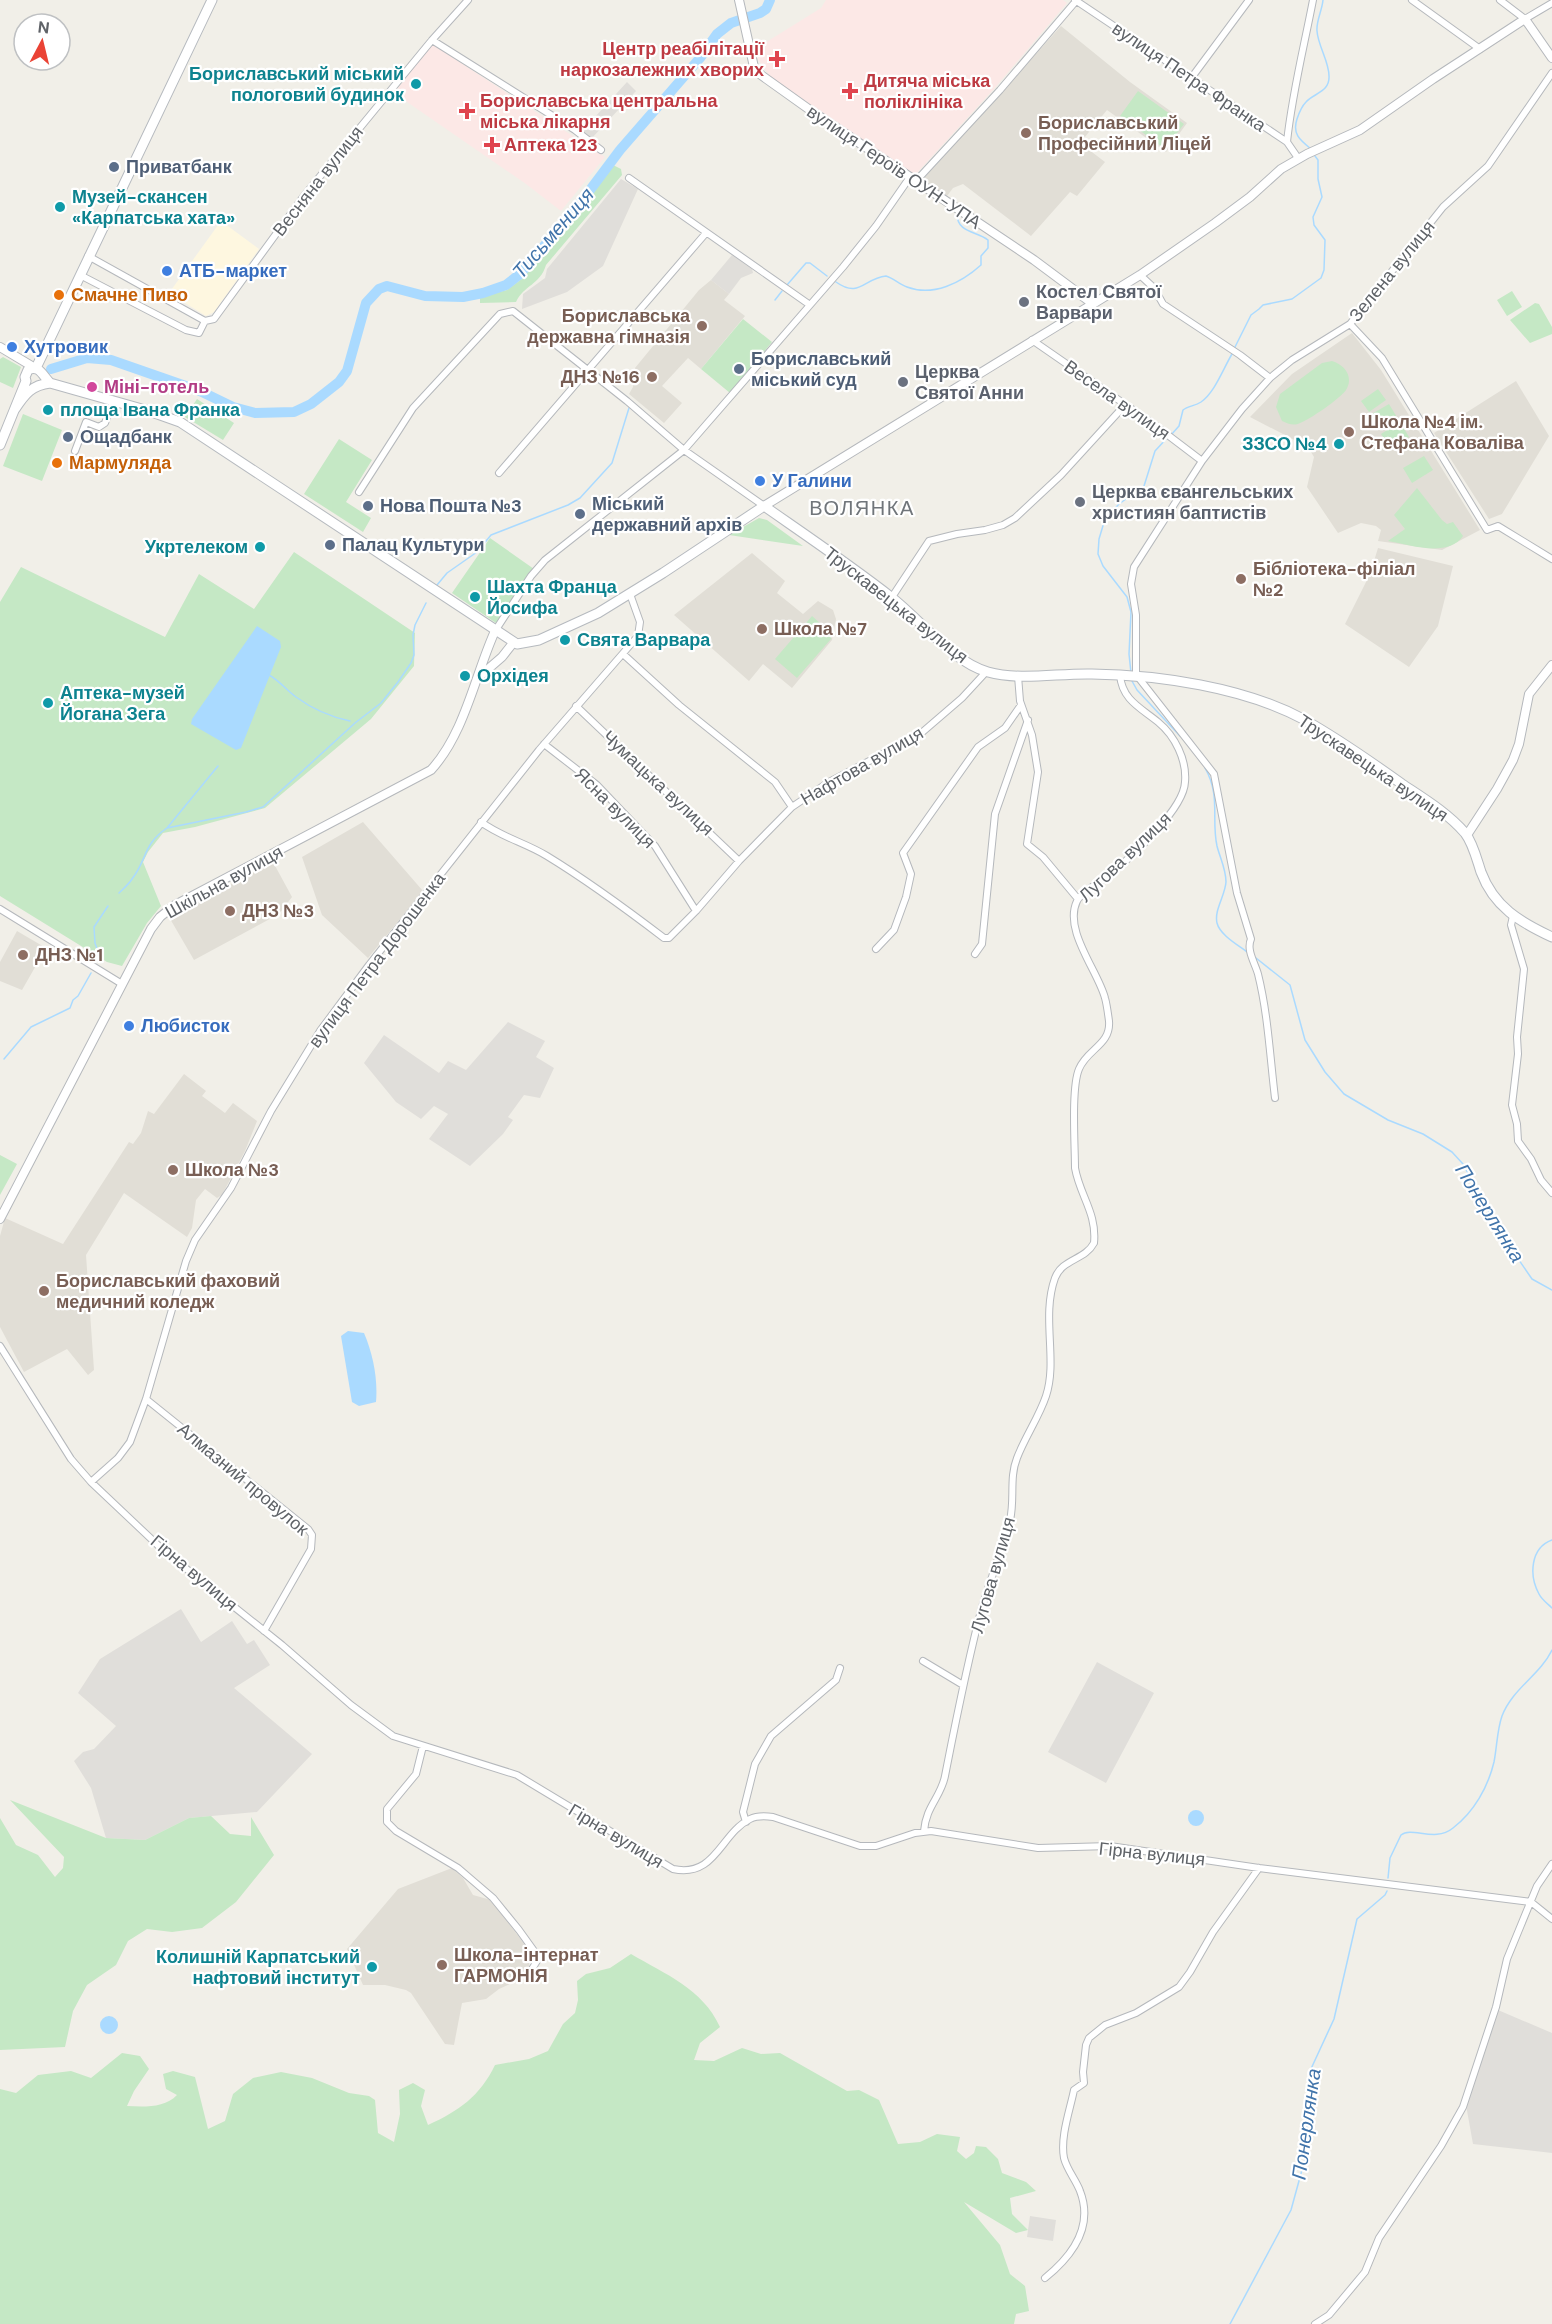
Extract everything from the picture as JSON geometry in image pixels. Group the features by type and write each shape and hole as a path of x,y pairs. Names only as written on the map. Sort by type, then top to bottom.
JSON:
{"main road":[{"path":"0,445 15,409 212,0"},
{"path":"34,371 50,383 171,418 205,436 513,643 523,644 539,640 597,613 630,594 764,506"},
{"path":"34,371 32,386 50,383"},
{"path":"15,409 24,395 37,385"},
{"name":"Трускавецька вулиця","path":"764,506 892,597 953,651 986,672 1018,676 1090,674 1131,676 1227,690 1256,698 1290,712 1323,730 1450,819 1467,835 1489,890 1498,904 1513,916 1552,937"}],"street":[{"name":"Весняна вулиця","path":"80,275 186,330 198,333 205,321 214,319 303,197 432,40 468,0"},
{"name":"вулиця Героїв ОУН-УПА","path":"739,0 753,67 760,75 1034,260 1093,304"},
{"path":"495,631 531,576 545,560 684,450 810,305 913,179 1000,90 1075,0"},
{"name":"вулиця Петра Франка","path":"1075,0 1287,142 1298,158"},
{"path":"1192,77 1249,0"},
{"path":"1287,142 1291,105 1299,75 1312,0"},
{"path":"1412,0 1480,50"},
{"path":"1500,0 1525,19 1552,58"},
{"path":"359,492 413,408 500,314 513,311 684,450 764,506 1140,275 1250,197 1281,169 1298,158 1360,130 1433,79 1552,3"},
{"path":"432,40 556,117 601,150"},
{"name":"Зелена вулиця","path":"1131,676 1137,628 1131,584 1134,567 1202,461 1242,409 1270,378 1292,360 1350,324 1443,207 1488,166 1552,73"},
{"path":"629,178 810,305"},
{"path":"499,473 706,233"},
{"path":"88,256 205,321"},
{"path":"1140,275 1154,288 1163,304 1270,378"},
{"path":"1350,324 1382,358 1488,530 1498,526 1552,559"},
{"name":"Весела вулиця","path":"1032,340 1166,433 1202,461"},
{"path":"0,347 22,360 34,371"},
{"path":"75,451 86,422 99,427 105,423 112,401"},
{"path":"892,597 929,541 994,528 1015,518 1061,475 1125,405"},
{"name":"вулиця Петра Дорошенка","path":"91,1482 125,1451 136,1430 186,1261 195,1240 231,1188 271,1111 320,1030 481,822 576,706 638,636 640,629 638,615 630,594"},
{"name":"Шкільна вулиця","path":"0,1219 122,984 160,916 175,905 431,770 452,737 480,676 487,649 495,631"},
{"name":"Шкільна вулиця","path":"480,676 502,657 513,643"},
{"path":"623,654 679,705 775,782 792,807"},
{"path":"1467,835 1513,760 1519,744 1529,694 1552,665"},
{"name":"Нафтова вулиця","path":"481,822 490,829 546,855 602,892 664,938 669,938 792,807 829,782 919,735 962,698 986,672"},
{"path":"1018,676 1021,705 1028,719 1038,772 1027,844 1043,857 1078,899"},
{"path":"1131,676 1214,774 1237,893 1251,939 1249,944 1266,1018 1275,1098"},
{"name":"Лугова вулиця","path":"924,1831 925,1816 944,1782 963,1685 983,1606 1011,1517 1011,1476 1046,1397 1050,1376 1048,1323 1054,1281 1061,1268 1085,1254 1094,1243 1094,1220 1077,1179 1075,1168 1076,1081 1083,1062 1105,1041 1109,1033 1109,1023 1105,998 1075,928 1074,917 1078,899 1112,873 1168,818 1184,790 1184,768 1176,744 1157,721 1139,709 1121,686 1131,676"},
{"path":"876,949 894,930 906,897 911,877 903,856 904,851 978,747 1005,728 1021,705"},
{"name":"Чумацька вулиця","path":"576,706 739,861"},
{"path":"975,954 982,944 995,813 1028,719"},
{"name":"Ясна вулиця","path":"544,744 597,785 655,846 696,911"},
{"path":"0,909 122,984"},
{"path":"1513,916 1511,925 1524,969 1512,1105 1518,1141 1531,1159 1541,1180 1552,1193"},
{"name":"Гірна вулиця","path":"0,1346 71,1459 91,1482 164,1551 373,1721 393,1736 517,1775 673,1869 694,1870 701,1867 746,1822 760,1816 773,1817 860,1846 876,1846 924,1831 1038,1848 1110,1846 1259,1868 1531,1902"},
{"name":"Алмазний провулок","path":"146,1399 309,1529 312,1535 311,1549 264,1631"},
{"path":"923,1661 963,1685"},
{"path":"746,1822 743,1812 755,1764 771,1736 836,1680 840,1668"},
{"path":"423,1746 416,1774 387,1809 387,1822 396,1831 458,1868 493,1898 537,1955 532,1970"},
{"path":"1315,2324 1329,2315 1365,2272 1378,2238 1441,2146 1463,2107 1496,2007 1507,1959 1537,1886 1552,1864"},
{"path":"1045,2278 1068,2257 1082,2232 1085,2218 1085,2206 1081,2193 1066,2165 1063,2146 1074,2090 1084,2083 1084,2054 1089,2038 1105,2025 1136,2013 1179,1987 1213,1932 1259,1868"},
{"path":"1531,1902 1552,1919"}],"shaded area":[{"path":"826,0 1063,0 1067,3 993,90 915,175 771,78 752,51 821,8"},
{"name":"Бориславський Професійний Ліцей","path":"1061,26 1130,82 1187,123 1166,152 1107,110 1080,143 1105,162 1077,196 1070,192 1031,236 963,184 953,188 947,196 923,179"},
{"path":"432,44 605,157 561,211 526,184 394,93"},
{"path":"627,82 636,91 591,139 582,131"},
{"path":"621,179 638,189 603,266 567,292 522,309 523,294 545,278 547,269"},
{"path":"221,221 259,249 214,312 206,316 169,293"},
{"path":"732,255 752,269 753,273 741,278 729,294 711,280"},
{"path":"711,280 729,294 724,300 745,316 701,369 688,358 662,386 682,403 664,423 629,394 633,387 635,368 699,290"},
{"name":"Школа №4 ім. Стефана Коваліва","path":"1352,333 1381,370 1480,530 1442,550 1378,541 1381,530 1376,526 1361,523 1338,533 1307,487 1314,457 1308,447 1250,417 1292,374"},
{"path":"1516,381 1549,436 1502,514 1489,519 1434,433"},
{"path":"1378,548 1453,566 1438,626 1409,667 1345,624 1370,574"},
{"name":"Школа №7","path":"752,553 785,581 777,593 803,614 818,601 833,610 836,619 832,640 792,688 763,664 749,681 674,615"},
{"path":"363,822 423,891 368,958 322,915 302,857"},
{"name":"ДНЗ №3","path":"273,862 292,897 279,914 194,960 169,917"},
{"name":"ДНЗ №1","path":"17,931 46,948 22,990 0,981 0,962"},
{"path":"508,1022 545,1041 536,1057 554,1068 540,1098 524,1095 508,1117 513,1120 503,1134 470,1166 429,1139 448,1114 434,1106 421,1119 396,1102 364,1063 384,1035 439,1073 448,1061 466,1070"},
{"path":"184,1074 206,1091 202,1096 225,1113 233,1103 257,1121 245,1151 222,1195 217,1198 205,1189 196,1200 192,1228 187,1237 124,1193 86,1255 94,1370 88,1375 67,1349 24,1372 0,1327 0,1236 5,1218 63,1244 129,1142 133,1144 141,1133 148,1111 154,1114"},
{"path":"181,1609 201,1642 232,1621 247,1644 254,1640 270,1665 234,1688 312,1754 257,1812 189,1818 145,1840 106,1838 91,1788 74,1761 83,1752 94,1749 116,1726 78,1693 100,1659"},
{"path":"1097,1662 1154,1693 1106,1783 1048,1752"},
{"name":"Школа-інтернат ГАРМОНІЯ","path":"452,1868 463,1878 473,1895 491,1900 532,1954 526,1977 499,1989 486,1999 462,2003 454,2045 445,2044 411,1993 385,1985 363,1985 347,1949 398,1889"},
{"path":"1498,2010 1552,2033 1552,2153 1473,2144 1466,2105"},
{"path":"1030,2216 1056,2220 1053,2241 1027,2237"}],"green space":[{"path":"1138,91 1184,124 1165,149 1120,116"},
{"path":"613,165 621,169 622,175 546,265 540,277 519,296 516,302 480,303 480,297 507,290 523,278 579,213"},
{"path":"1512,291 1522,307 1507,316 1497,300"},
{"path":"1535,303 1539,304 1552,327 1552,334 1530,343 1510,320"},
{"path":"743,319 772,342 730,393 701,369"},
{"path":"3,357 21,367 13,388 0,382 0,359"},
{"path":"1332,361 1341,365 1349,376 1348,385 1343,394 1298,424 1282,421 1276,407 1280,394 1322,363"},
{"path":"1378,389 1386,400 1369,412 1361,401"},
{"path":"197,399 234,423 223,440 185,417"},
{"path":"1389,404 1398,419 1379,430 1370,415"},
{"path":"23,414 62,430 42,481 3,466"},
{"path":"1400,422 1409,437 1390,448 1381,434"},
{"path":"339,439 372,460 346,502 371,518 363,532 304,494"},
{"path":"1424,456 1433,470 1412,483 1403,468"},
{"path":"1417,488 1442,520 1447,524 1453,522 1463,536 1456,543 1448,547 1428,548 1388,541 1405,529 1394,515"},
{"path":"759,518 767,520 803,546 729,535"},
{"path":"490,538 534,569 496,623 452,593"},
{"path":"294,552 415,633 414,666 371,719 265,808 163,833 143,862 161,906 147,923 122,966 107,962 0,896 0,602 21,567 165,637 199,574 254,609"},
{"path":"812,616 830,632 831,639 797,678 775,659"},
{"path":"0,1155 17,1164 0,1195"},
{"path":"10,1800 106,1838 145,1840 189,1818 211,1816 230,1834 251,1836 251,1817 274,1855 236,1902 202,1928 172,1932 147,1929 128,1941 116,1965 87,1985 73,2011 65,2047 0,2050 0,1818 16,1845 38,1855 55,1877 63,1868 64,1857"},
{"path":"631,1954 693,1992 713,2014 720,2027 700,2043 694,2060 714,2061 742,2048 761,2054 780,2053 847,2091 859,2090 879,2100 898,2144 920,2142 937,2134 960,2137 957,2151 966,2159 974,2153 976,2146 986,2147 998,2159 1002,2173 1026,2182 1036,2191 1010,2198 1012,2214 1028,2230 1016,2233 964,2202 1000,2245 1010,2274 1025,2286 1029,2311 1016,2314 1014,2324 0,2324 0,2089 16,2093 38,2075 71,2071 91,2078 122,2053 140,2056 149,2069 127,2106 160,2104 177,2095 166,2089 163,2074 173,2071 195,2077 208,2129 225,2121 233,2094 253,2078 281,2072 312,2078 349,2093 369,2096 375,2100 378,2133 394,2142 400,2114 399,2090 413,2083 425,2090 421,2106 428,2125 449,2114 475,2094 495,2065 529,2059 548,2051 563,2024 575,2013 578,2000 577,1981 586,1974 610,1968"}],"water":[{"path":"257,626 280,641 281,647 241,748 236,750 191,724 192,719"},
{"path":"348,1331 364,1333 372,1358 376,1402 359,1406 352,1402 341,1336"},
{"path":"1196,1810 1204,1818 1196,1826 1188,1818"},
{"path":"105,2016 113,2016 118,2021 116,2032 105,2034 100,2029 100,2021"}],"waterway":[{"name":"Тисьмениця","path":"51,369 87,358 111,360 200,391 233,407 255,413 294,412 311,404 339,382 347,371 366,303 379,289 387,286 425,296 463,297 506,285 520,274 575,210 620,150 700,58 717,34 731,23 760,13 766,9 770,0"},
{"name":"Понерлянка","path":"1311,149 1296,133 1296,124 1304,104 1324,89 1329,81 1317,31 1323,0"},
{"name":"Понерлянка","path":"1234,349 1251,315 1263,305 1292,299 1321,278 1324,270 1325,240 1314,225 1313,217 1322,197 1318,179 1318,160 1315,156"},
{"path":"836,282 851,289 886,276 917,290 937,289 956,283 981,265 981,256 988,248 988,240 960,225 957,214"},
{"path":"787,285 806,263 810,263 827,276"},
{"path":"775,300 782,291"},
{"name":"Понерлянка","path":"1171,435 1179,426 1183,410 1206,398 1232,354"},
{"path":"437,585 447,573 477,552 491,535 568,505 580,498 612,463 629,408"},
{"name":"Понерлянка","path":"1131,673 1129,654 1131,612 1127,597 1103,566 1098,554 1099,539 1105,519 1119,504 1144,486 1155,451 1167,438"},
{"path":"167,828 263,807 355,723 381,703 398,682 414,655 415,625 426,603"},
{"path":"269,675 308,705 329,715 350,721"},
{"name":"Понерлянка","path":"1132,681 1137,690 1180,736"},
{"path":"119,893 137,872 149,846 167,828 218,766"},
{"name":"Понерлянка","path":"1205,768 1213,788 1215,836 1226,877 1216,918 1217,923 1225,936 1247,952"},
{"path":"101,960 95,943 94,927 108,906"},
{"name":"Понерлянка","path":"1256,958 1290,985 1305,1040 1325,1072 1344,1094 1388,1120 1423,1134 1452,1152 1463,1164 1501,1234 1532,1279 1552,1290"},
{"path":"4,1059 31,1027 70,1008 91,973"},
{"name":"Понерлянка","path":"1552,1540 1539,1549 1533,1571 1539,1594 1552,1608"},
{"name":"Понерлянка","path":"1388,1878 1390,1858 1401,1835 1411,1832 1432,1834 1446,1832 1461,1822 1474,1807 1484,1790 1494,1762 1502,1716 1512,1698 1541,1667 1552,1650"},
{"name":"Понерлянка","path":"1230,2324 1291,2210 1305,2159 1310,2071 1334,2019 1357,1919 1387,1891"}],"place":[{"name":"Центр реабілітації наркозалежних хворих","path":"777,59"},
{"name":"Бориславський міський пологовий будинок","path":"416,84"},
{"name":"Дитяча міська поліклініка","path":"850,91"},
{"name":"Бориславська центральна міська лікарня","path":"467,111"},
{"name":"Бориславський Професійний Ліцей","path":"1026,133"},
{"name":"Аптека 123","path":"492,145"},
{"name":"Приватбанк","path":"114,167"},
{"name":"Музей-скансен «Карпатська хата»","path":"60,207"},
{"name":"АТБ-маркет","path":"167,271"},
{"name":"Смачне Пиво","path":"59,295"},
{"name":"Костел Святої Варвари","path":"1024,302"},
{"name":"Бориславська державна гімназія","path":"702,326"},
{"name":"Хутровик","path":"12,347"},
{"name":"Бориславський міський суд","path":"739,369"},
{"name":"ДНЗ №16","path":"652,377"},
{"name":"Церква Святої Анни","path":"903,382"},
{"name":"Міні-готель","path":"92,387"},
{"name":"площа Івана Франка","path":"48,410"},
{"name":"Школа №4 ім. Стефана Коваліва","path":"1349,432"},
{"name":"Ощадбанк","path":"68,437"},
{"name":"ЗЗСО №4","path":"1339,444"},
{"name":"Мармуляда","path":"57,463"},
{"name":"У Галини","path":"760,481"},
{"name":"Церква євангельських християн баптистів","path":"1080,502"},
{"name":"Нова Пошта №3","path":"368,506"},
{"name":"Міський державний архів","path":"580,514"},
{"name":"Палац Культури","path":"330,545"},
{"name":"Укртелеком","path":"260,547"},
{"name":"Бібліотека-філіал №2","path":"1241,579"},
{"name":"Шахта Франца Йосифа","path":"475,597"},
{"name":"Школа №7","path":"762,629"},
{"name":"Свята Варвара","path":"565,640"},
{"name":"Орхідея","path":"465,676"},
{"name":"Аптека-музей Йогана Зега","path":"48,703"},
{"name":"ДНЗ №3","path":"230,911"},
{"name":"ДНЗ №1","path":"23,955"},
{"name":"Любисток","path":"129,1026"},
{"name":"Школа №3","path":"173,1170"},
{"name":"Бориславський фаховий медичний коледж","path":"44,1291"},
{"name":"Школа-інтернат ГАРМОНІЯ","path":"442,1965"},
{"name":"Колишній Карпатський нафтовий інститут","path":"372,1967"}],"district":[{"name":"ВОЛЯНКА","path":"862,508"}]}
